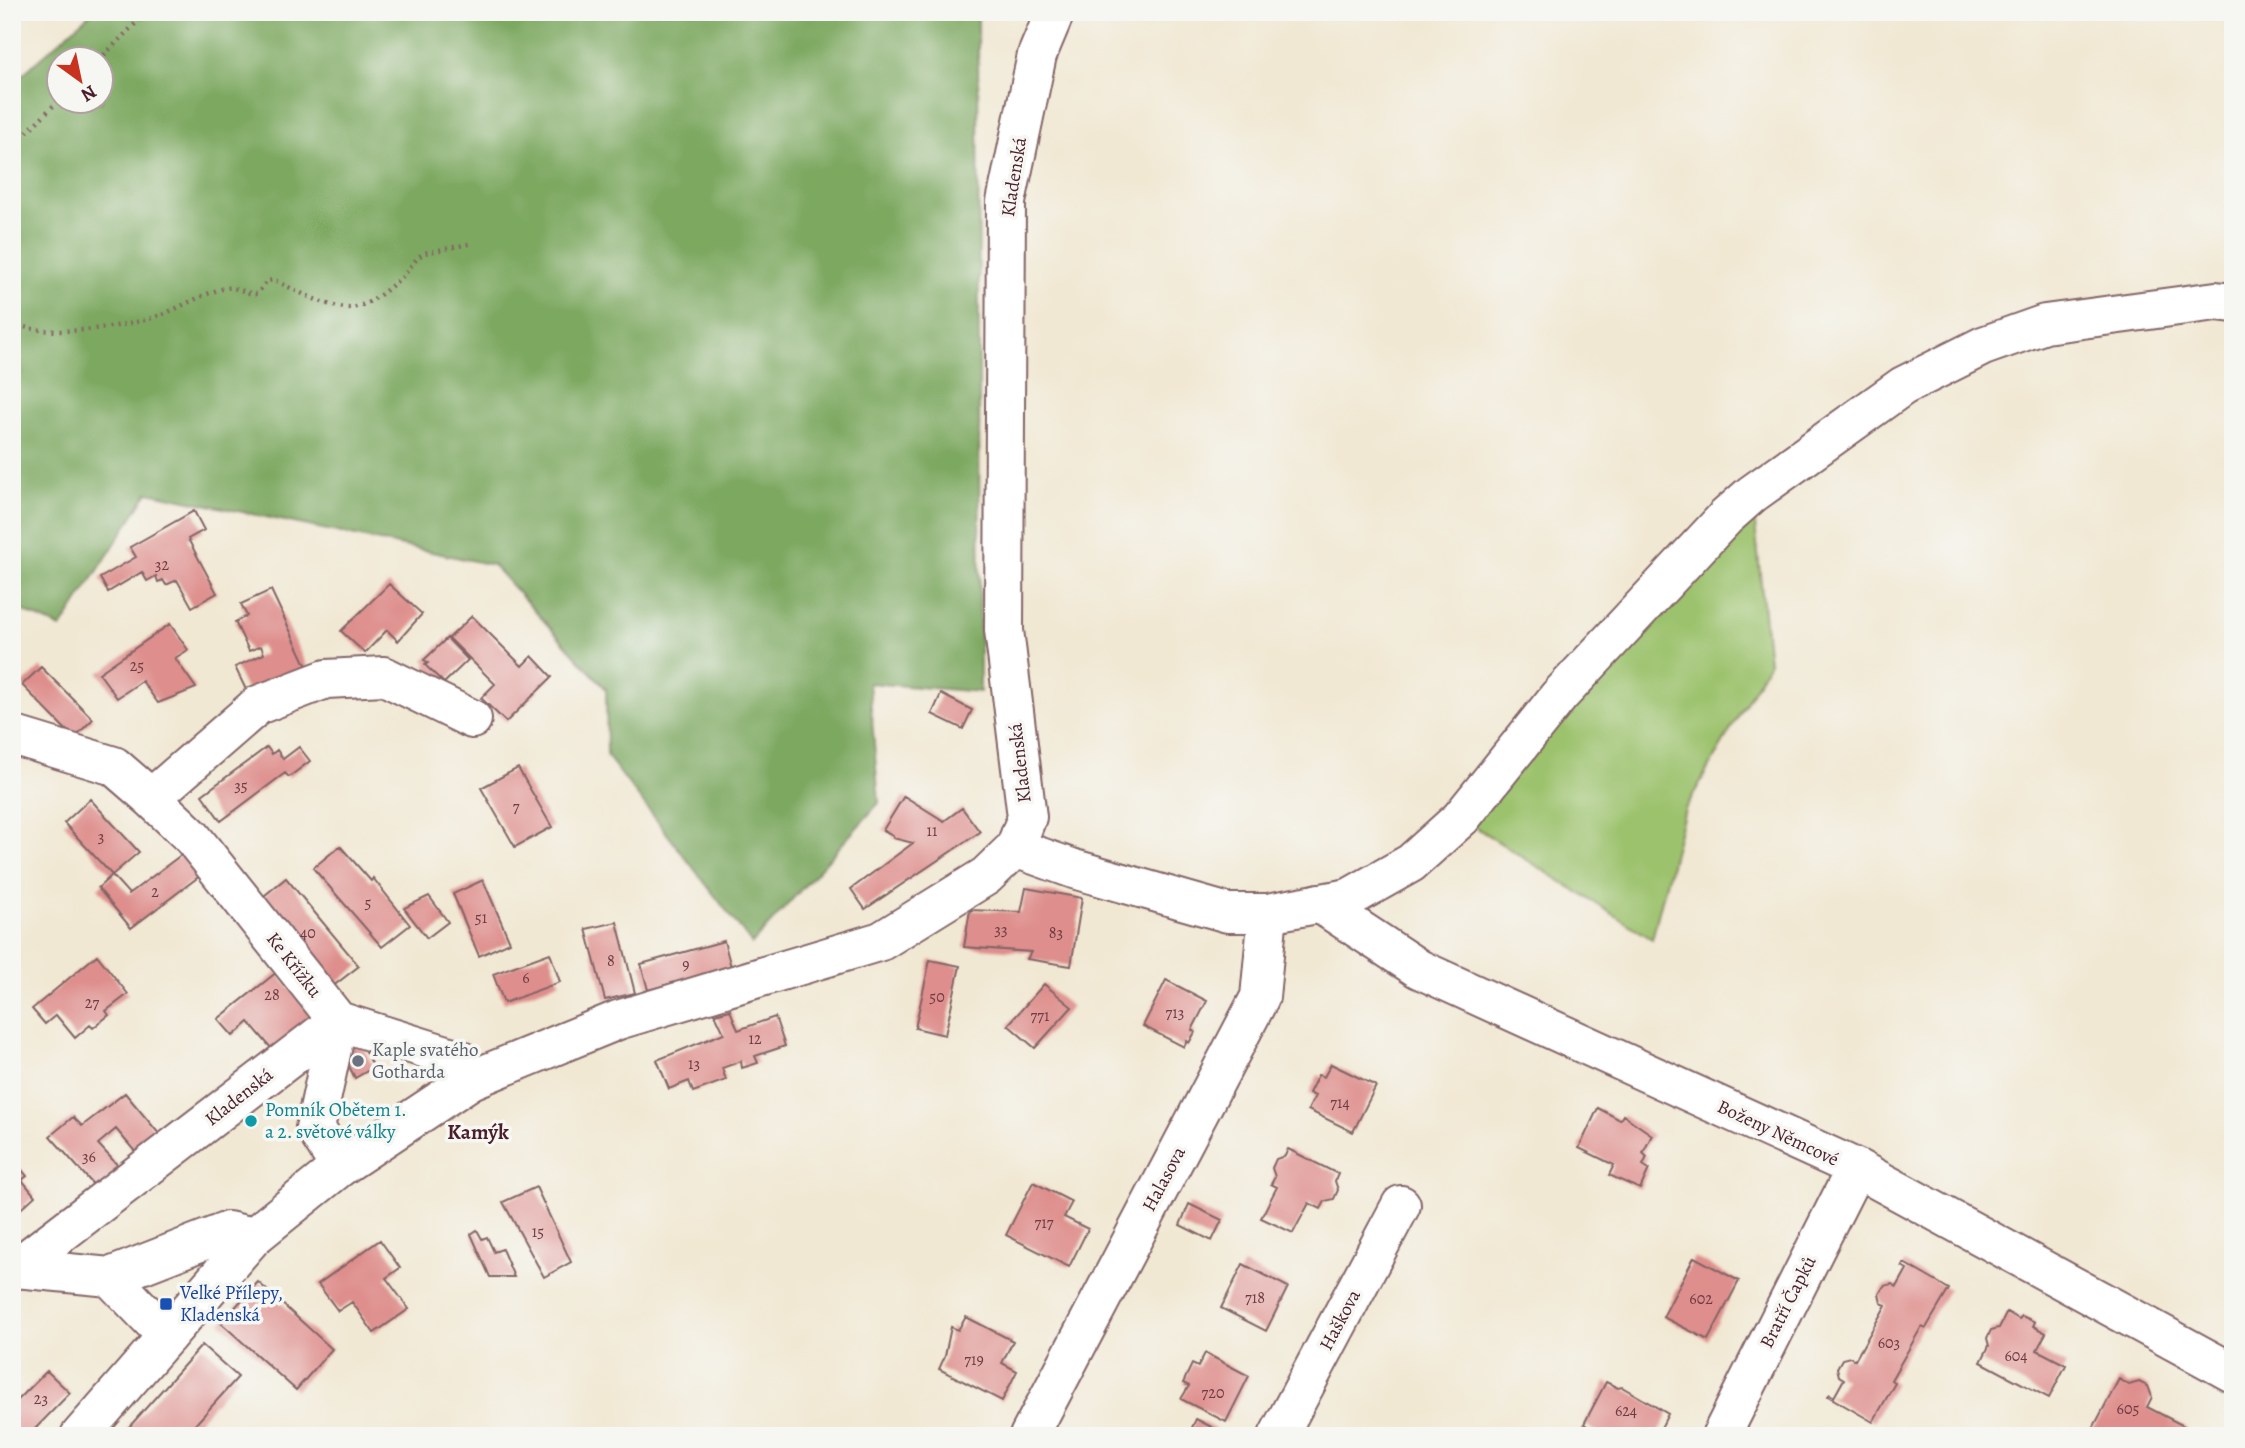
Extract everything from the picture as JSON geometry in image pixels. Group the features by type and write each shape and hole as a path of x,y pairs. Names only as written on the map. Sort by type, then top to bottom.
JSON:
{"street":[{"name":"Kladenská","path":"80,1436 253,1237 340,1167 471,1080 618,1020 881,941 986,876 1015,848 1027,817 1004,630 1006,202 1037,55 1055,12"},
{"path":"1015,848 1074,869 1228,913 1268,913 1349,898 1410,863 1461,818 1559,696 1726,517 1752,494 1903,386 1983,346 2045,324 2216,302 2233,303"},
{"path":"150,797 258,705 326,679 384,676 472,719"},
{"name":"Ke Křížku","path":"12,735 114,766 150,797 192,837 338,1021"},
{"name":"Boženy Němcové","path":"1319,903 1419,969 1856,1168 2233,1373"},
{"name":"Halasova","path":"1029,1436 1260,997 1268,913"},
{"name":"Kladenská","path":"14,1270 338,1021"},
{"path":"340,1167 315,1128 338,1021 459,1059 471,1080"},
{"name":"Bratří Čapků","path":"1721,1436 1856,1168"},
{"name":"Haškova","path":"1278,1436 1401,1205"},
{"name":"Kladenská","path":"14,1270 110,1277 228,1231 253,1237"},
{"path":"110,1277 167,1336"}],"path":[{"path":"113,46 146,12"},
{"path":"12,147 46,113"},
{"path":"12,323 39,330 98,330 158,316 227,288 257,294 267,281 274,280 332,306 350,308 372,300 404,275 424,253 469,244"}],"green space":[{"path":"92,12 978,12 980,692 869,683 879,803 752,944 607,756 606,689 493,565 148,492 61,628 12,606 12,84 46,53 46,116 116,116 116,46 54,46"},
{"path":"1752,494 1769,663 1685,809 1652,939 1461,818"}],"building":[{"path":"194,511 204,530 188,539 217,593 192,607 177,580 166,585 163,580 158,582 156,576 147,581 142,572 108,592 100,578 136,557 130,547"},
{"path":"389,584 422,614 398,641 387,630 365,653 341,631"},
{"path":"271,590 311,675 249,696 235,667 264,654 261,646 249,651 235,622 247,616 241,604"},
{"path":"472,616 522,666 532,656 552,677 506,722 481,698 495,684 449,638"},
{"path":"170,624 188,650 175,658 196,688 158,703 142,681 117,698 99,673"},
{"path":"447,638 468,660 444,683 425,665 428,663 424,660"},
{"path":"41,667 93,719 74,738 22,685"},
{"path":"941,694 972,710 963,729 932,714"},
{"path":"267,747 272,754 277,750 283,759 299,747 310,761 289,777 285,773 221,821 202,795"},
{"path":"518,768 552,827 515,847 481,788"},
{"path":"904,796 944,821 962,808 980,832 865,909 851,889 913,843 893,838 893,835 883,830"},
{"path":"90,799 139,852 112,875 64,823"},
{"path":"340,846 371,881 373,878 410,925 382,947 313,868"},
{"path":"185,852 201,875 131,928 98,888 112,875 129,894"},
{"path":"286,878 359,966 328,990 259,900"},
{"path":"483,880 510,942 479,956 453,894"},
{"path":"1026,888 1082,898 1071,966 1027,959 1031,952 964,947 970,910 1021,912"},
{"path":"429,896 448,922 427,938 404,908"},
{"path":"617,922 635,993 605,1000 586,929"},
{"path":"724,941 731,967 648,990 641,964"},
{"path":"550,953 560,982 504,1003 493,974"},
{"path":"97,955 128,994 106,1011 109,1015 93,1028 90,1025 75,1038 56,1015 45,1024 32,1009"},
{"path":"930,960 960,966 945,1035 915,1028"},
{"path":"277,972 317,1023 277,1055 249,1022 233,1036 218,1019"},
{"path":"1166,980 1207,1001 1192,1030 1195,1032 1184,1047 1143,1026"},
{"path":"1044,984 1072,1007 1035,1048 1008,1025"},
{"path":"730,1010 738,1030 775,1017 785,1046 755,1056 758,1063 742,1068 741,1061 722,1068 726,1080 693,1092 689,1081 669,1089 657,1060 724,1033 715,1014"},
{"name":"Kaple svatého Gotharda","path":"348,1044 363,1048 374,1067 355,1078 343,1054"},
{"path":"1331,1064 1376,1086 1353,1132 1308,1110 1315,1096 1309,1093 1318,1075 1324,1077"},
{"path":"125,1093 166,1142 142,1160 116,1129 98,1144 122,1170 98,1190 50,1136 73,1117 82,1126"},
{"path":"1598,1108 1620,1120 1623,1115 1652,1135 1643,1153 1647,1157 1643,1165 1649,1169 1640,1189 1609,1175 1614,1165 1579,1148"},
{"path":"1288,1149 1338,1174 1335,1181 1338,1190 1334,1199 1325,1201 1321,1209 1309,1203 1293,1233 1261,1218 1277,1187 1271,1184 1275,1177 1272,1168 1276,1159 1285,1156"},
{"path":"12,1158 27,1176 22,1180 35,1196 12,1217"},
{"path":"1033,1182 1072,1202 1064,1217 1088,1229 1069,1267 1006,1235"},
{"path":"536,1187 571,1262 544,1277 503,1202"},
{"path":"1189,1204 1222,1220 1212,1241 1180,1225"},
{"path":"477,1230 482,1239 487,1237 494,1252 502,1249 514,1277 490,1277 471,1234"},
{"path":"380,1240 400,1268 386,1278 409,1309 374,1333 352,1302 338,1311 318,1284"},
{"path":"1694,1257 1739,1281 1708,1340 1663,1317"},
{"path":"1904,1263 1949,1289 1926,1328 1922,1326 1891,1380 1895,1383 1873,1422 1828,1396 1830,1394 1834,1397 1844,1379 1839,1376 1837,1368 1842,1359 1850,1357 1855,1360 1886,1305 1881,1303 1879,1294 1884,1286 1892,1284 1897,1287 1907,1269 1902,1266"},
{"path":"1243,1264 1288,1287 1266,1331 1221,1308"},
{"path":"258,1282 332,1349 296,1390 221,1323"},
{"path":"2007,1312 2019,1319 2022,1316 2035,1322 2033,1326 2046,1333 2037,1350 2066,1365 2049,1398 1981,1362 1989,1346 1987,1338 1991,1330 1999,1328"},
{"path":"966,1317 1013,1341 1002,1363 1017,1371 1002,1401 939,1369 945,1356 951,1327 958,1330"},
{"path":"202,1345 238,1377 185,1436 121,1436"},
{"path":"1205,1353 1249,1376 1226,1422 1181,1399 1189,1386 1183,1383 1192,1364 1198,1367"},
{"path":"47,1371 70,1393 28,1436 12,1436 12,1406"},
{"path":"2119,1379 2129,1385 2139,1382 2148,1386 2152,1397 2147,1407 2186,1427 2182,1436 2103,1436 2092,1430"},
{"path":"1606,1382 1618,1388 1622,1387 1668,1414 1657,1436 1603,1436 1584,1424"},
{"path":"1196,1419 1229,1436 1188,1436"}],"place":[{"name":"Kaple svatého Gotharda","path":"358,1061"},
{"name":"Pomník Obětem 1. a 2. světové války","path":"251,1121"},
{"name":"Velké Přílepy, Kladenská","path":"166,1304"}],"district":[{"name":"Kamýk","path":"478,1132"}]}
